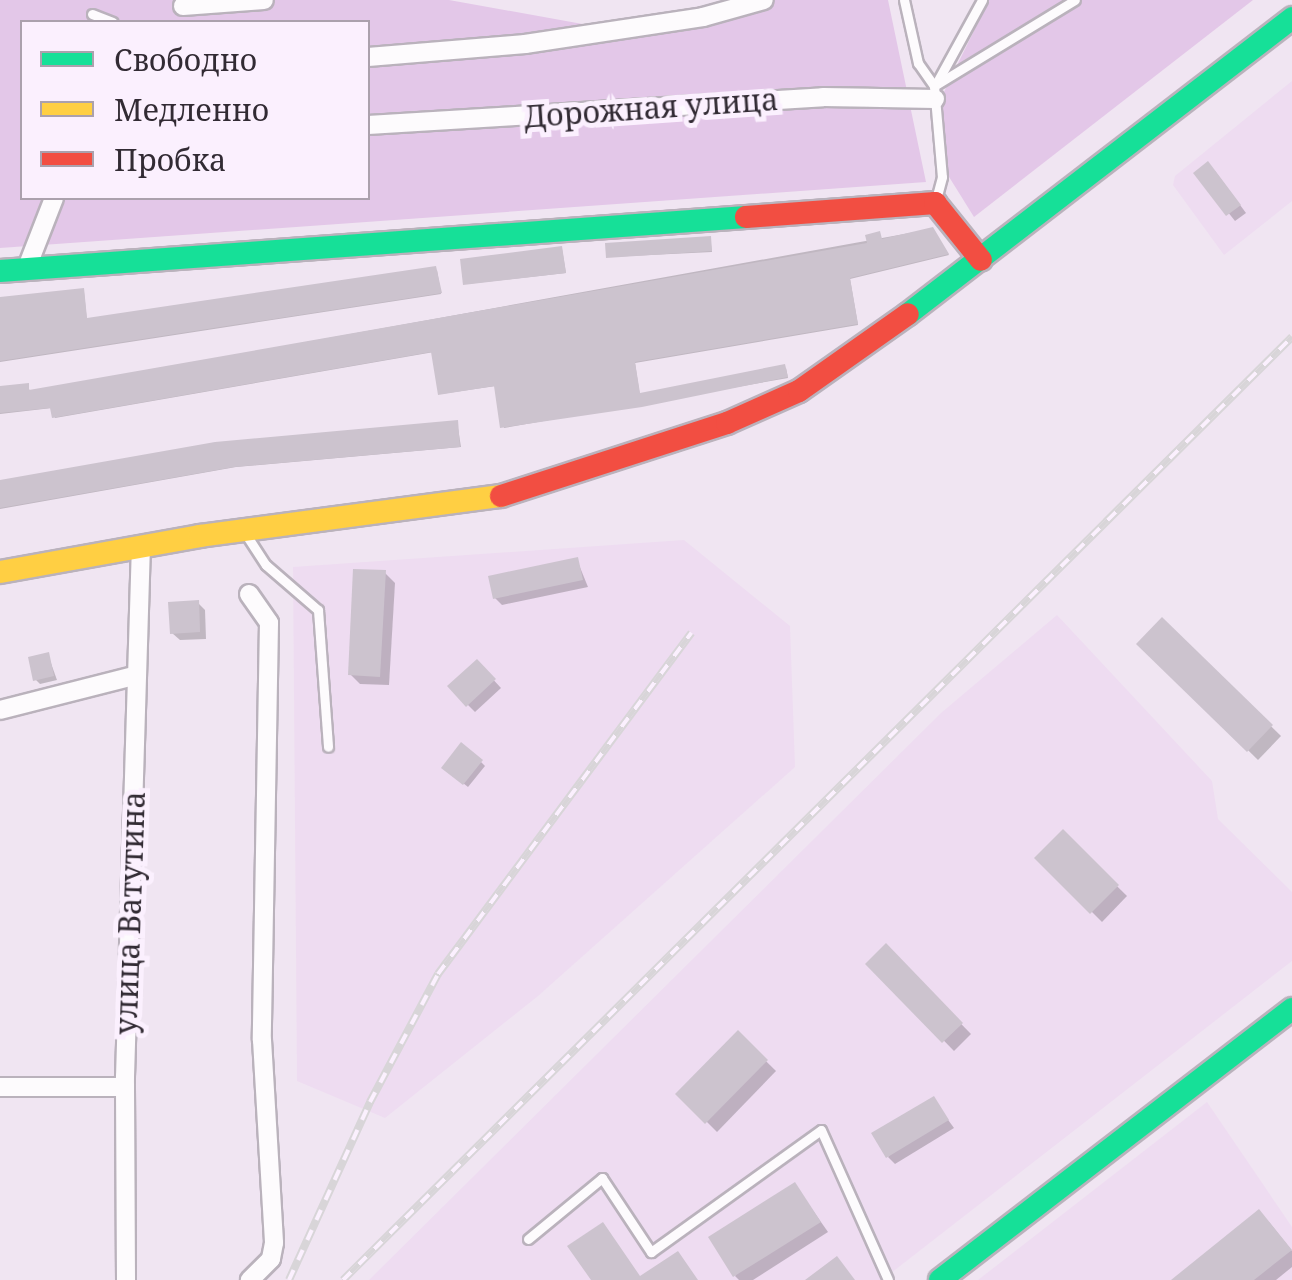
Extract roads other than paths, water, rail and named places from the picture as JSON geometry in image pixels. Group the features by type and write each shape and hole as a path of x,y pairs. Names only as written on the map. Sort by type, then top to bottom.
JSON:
{"street":[{"path":"182,9 264,0"},
{"path":"370,57 543,41 704,17 764,0"},
{"path":"0,572 142,545 500,496 630,458 799,391 981,260 1292,18"},
{"name":"Дорожная улица","path":"370,126 935,92"},
{"path":"26,270 53,200"},
{"path":"0,271 598,223 935,204 981,260"},
{"name":"улица Ватутина","path":"126,1280 124,1087 142,545"},
{"path":"249,594 269,623 262,1040 274,1243 270,1259 250,1280"},
{"path":"0,710 137,675"},
{"path":"940,1280 1292,1009"},
{"path":"0,1086 124,1087"}],"lane":[{"path":"904,0 918,63 935,92 942,177 935,204"},
{"path":"935,92 982,0"},
{"path":"935,92 1075,0"},
{"path":"92,14 108,20"},
{"path":"243,530 266,565 318,610 328,747"},
{"path":"528,1238 602,1178 651,1252 821,1130 888,1280"}],"railway":[{"path":"343,1280 1292,337"},
{"path":"289,1280 370,1102 438,974 691,633"}]}
